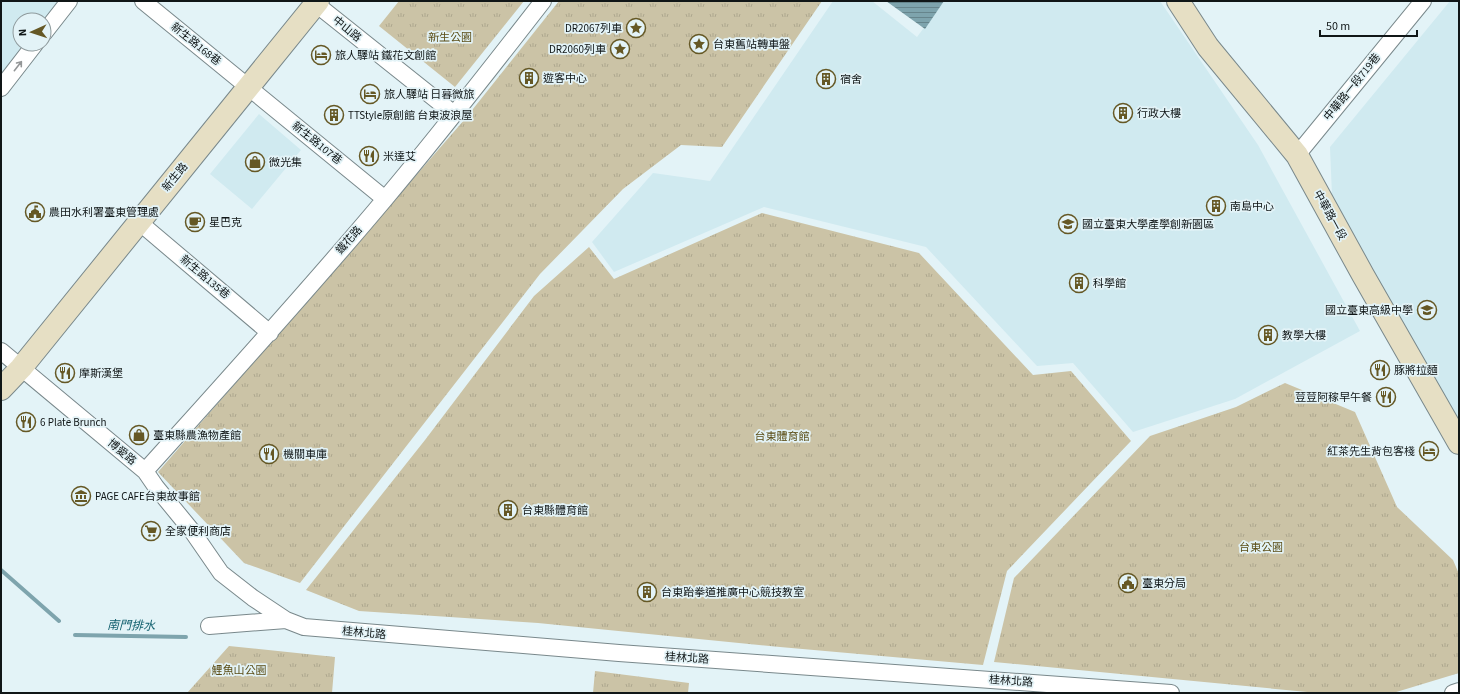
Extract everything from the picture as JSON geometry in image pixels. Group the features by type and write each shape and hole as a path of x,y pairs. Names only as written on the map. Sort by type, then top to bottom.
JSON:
{"street":[{"path":"52,23 69,1"},
{"name":"新生路168巷","path":"143,1 249,87"},
{"name":"鐵花路","path":"145,471 270,333 385,199 543,1"},
{"name":"中華路一段","path":"1178,1 1208,47 1297,155 1363,275 1459,443"},
{"name":"中華路一段719巷","path":"1297,155 1422,1"},
{"name":"新生路","path":"1,389 21,368 317,2"},
{"name":"中山路","path":"317,2 454,114"},
{"path":"1,88 29,52"},
{"name":"新生路107巷","path":"249,87 385,199"},
{"name":"新生路135巷","path":"139,222 270,333"},
{"name":"博愛路","path":"1,351 145,471 156,487 192,531 221,573"},
{"name":"桂林北路","path":"221,573 252,598 286,620 304,627 627,654 1170,693"},
{"path":"209,626 286,620"},
{"path":"1453,693 1459,691"}],"shaded area":[{"path":"1,1 62,1 52,13 52,12 12,12 12,52 20,52 1,75"},
{"name":"國立臺東大學產學創新園區","path":"833,1 872,1 917,37 944,1 1160,1 1258,145 1360,331 1235,399 1133,432 1073,363 1037,366 926,247 764,207 614,272 592,242 653,173 710,181"},
{"path":"886,1 944,1 925,29"},
{"name":"國立臺東高級中學","path":"1450,1 1459,1 1459,425 1332,195 1330,147"},
{"name":"微光集","path":"259,114 301,150 252,209 210,174"}],"green space":[{"name":"新生公園","path":"399,1 524,1 455,87 379,26"},
{"path":"559,1 822,1 722,147 681,145 623,189 540,274 300,583 244,563 158,472 465,119"},
{"name":"台東體育館","path":"762,213 919,253 1033,375 1071,371 1131,441 1007,571 983,665 538,623 359,611 306,590 425,440 534,296 589,247 614,279"},
{"name":"台東公園","path":"1285,383 1355,412 1397,507 1453,560 1459,574 1459,673 1393,693 1318,693 994,662 1014,578 1150,436 1236,407"},
{"name":"鯉魚山公園","path":"229,646 335,657 332,693 187,693"},
{"path":"595,671 689,683 688,693 593,693"}],"waterway":[{"name":"南門排水","path":"1,570 59,621"},
{"name":"南門排水","path":"75,635 186,637"}],"place":[{"name":"DR2067列車","path":"636,28"},
{"name":"台東舊站轉車盤","path":"699,44"},
{"name":"DR2060列車","path":"620,49"},
{"name":"旅人驛站 鐵花文創館","path":"321,55"},
{"name":"遊客中心","path":"529,78"},
{"name":"宿舍","path":"826,79"},
{"name":"旅人驛站 日暮微旅","path":"370,94"},
{"name":"行政大樓","path":"1123,113"},
{"name":"TTStyle原創館 台東波浪屋","path":"334,115"},
{"name":"米達艾","path":"369,156"},
{"name":"微光集","path":"255,162"},
{"name":"南島中心","path":"1216,206"},
{"name":"農田水利署臺東管理處","path":"35,212"},
{"name":"星巴克","path":"195,222"},
{"name":"國立臺東大學產學創新園區","path":"1068,224"},
{"name":"科學館","path":"1079,283"},
{"name":"國立臺東高級中學","path":"1427,310"},
{"name":"教學大樓","path":"1268,335"},
{"name":"豚將拉麵","path":"1380,370"},
{"name":"摩斯漢堡","path":"65,373"},
{"name":"荳荳阿稼早午餐","path":"1386,397"},
{"name":"6 Plate Brunch","path":"26,422"},
{"name":"臺東縣農漁物產館","path":"139,435"},
{"name":"紅茶先生背包客棧","path":"1429,451"},
{"name":"機關車庫","path":"269,454"},
{"name":"PAGE CAFE台東故事館","path":"81,496"},
{"name":"台東縣體育館","path":"508,510"},
{"name":"全家便利商店","path":"151,531"},
{"name":"臺東分局","path":"1128,583"},
{"name":"台東跆拳道推廣中心競技教室","path":"647,592"}]}
